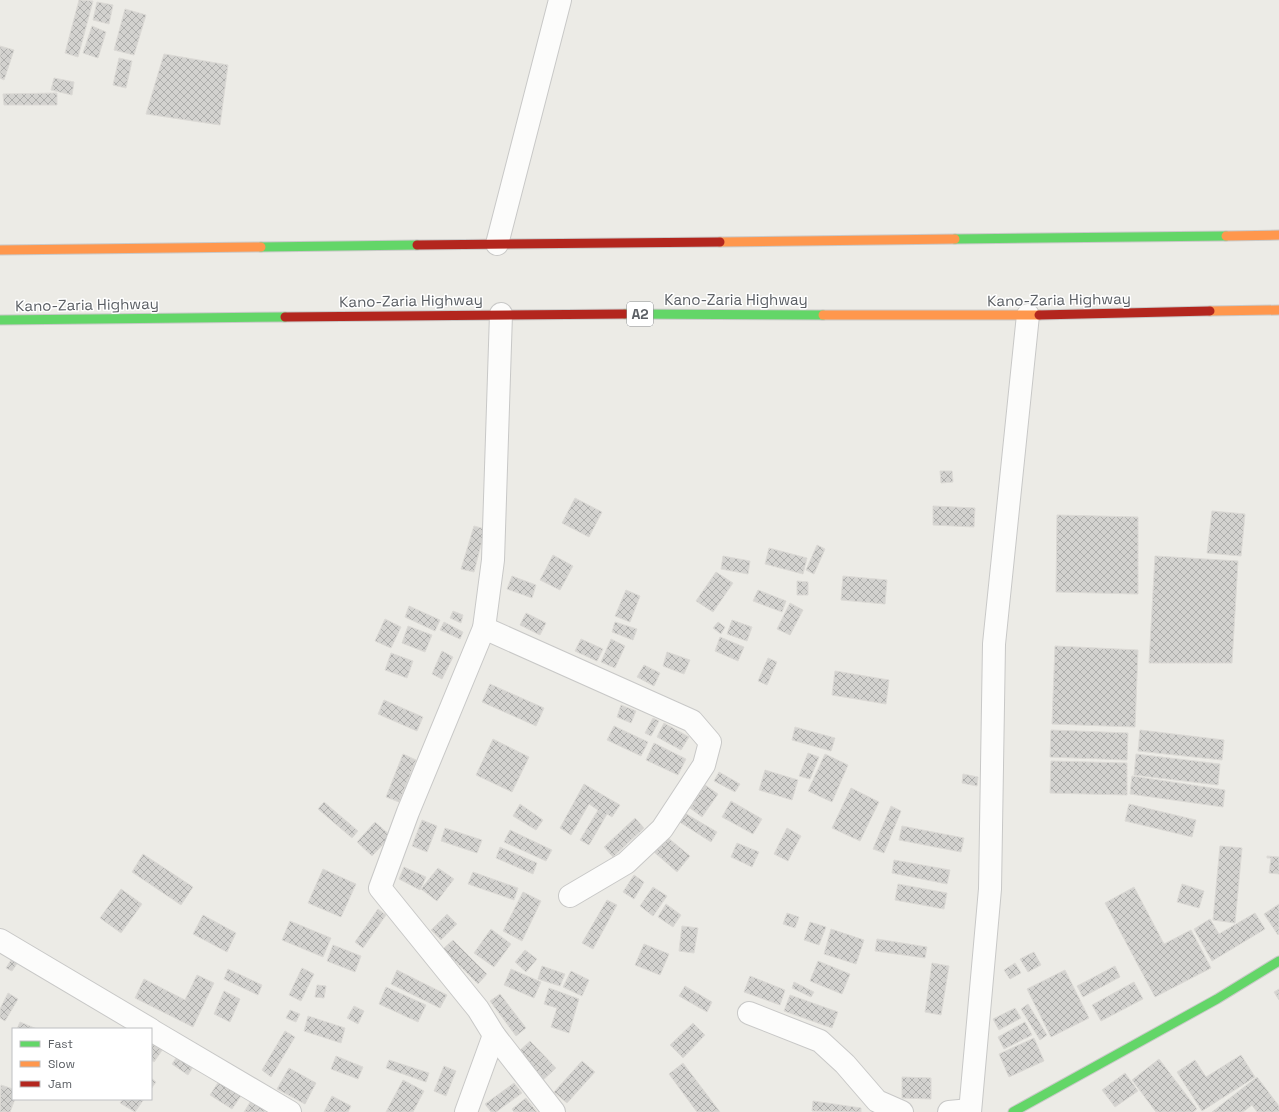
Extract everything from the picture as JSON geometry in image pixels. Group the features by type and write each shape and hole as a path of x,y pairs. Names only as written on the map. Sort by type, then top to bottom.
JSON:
{"main road":[{"path":"0,250 1279,235"},
{"name":"Kano-Zaria Highway","path":"0,320 501,314 1028,315 1279,310"},
{"path":"1014,1112 1217,999 1279,961"}],"street":[{"path":"497,244 560,0"},
{"path":"501,314 493,560 484,628 408,812 380,888 478,1009 494,1035 554,1112"},
{"path":"949,1112 970,1111 990,889 994,644 1028,315"},
{"path":"484,628 692,720 710,742 704,765 662,829 626,863 570,896"},
{"path":"0,940 148,1028"},
{"path":"749,1013 820,1041 845,1064 877,1101 902,1112"},
{"path":"152,1030 290,1112"},
{"path":"466,1112 494,1035"}],"building":[{"path":"79,0 93,1 78,57 65,53"},
{"path":"97,2 113,5 109,24 93,20"},
{"path":"125,9 146,15 134,55 114,50"},
{"path":"92,26 106,32 98,58 83,53"},
{"path":"0,46 14,50 4,80 0,78"},
{"path":"164,54 228,65 220,125 146,114"},
{"path":"119,58 132,61 126,88 113,85"},
{"path":"54,78 74,82 72,95 51,90"},
{"path":"57,93 57,105 4,105 3,94"},
{"path":"940,471 952,471 953,482 941,483"},
{"path":"575,498 602,512 589,537 562,523"},
{"path":"933,506 975,508 974,527 933,525"},
{"path":"1212,511 1245,514 1241,556 1207,553"},
{"path":"1057,515 1138,517 1138,594 1056,592"},
{"path":"474,526 485,529 474,572 461,569"},
{"path":"817,545 825,549 814,574 806,570"},
{"path":"769,548 807,558 803,574 765,564"},
{"path":"553,555 573,566 560,590 540,580"},
{"path":"723,556 750,561 748,574 721,569"},
{"path":"1155,556 1238,561 1232,663 1149,663"},
{"path":"716,572 733,583 713,612 696,601"},
{"path":"512,576 536,585 532,598 507,589"},
{"path":"843,576 887,580 885,604 841,600"},
{"path":"797,581 808,582 808,595 797,595"},
{"path":"626,590 640,596 630,622 615,616"},
{"path":"758,590 786,601 782,612 753,601"},
{"path":"790,603 803,610 790,635 777,629"},
{"path":"409,606 440,620 435,631 405,617"},
{"path":"453,611 463,615 461,623 450,618"},
{"path":"526,613 546,623 540,635 520,625"},
{"path":"385,619 401,627 391,648 375,641"},
{"path":"732,620 752,627 747,641 727,634"},
{"path":"444,622 463,632 460,639 440,630"},
{"path":"615,622 637,629 633,640 612,632"},
{"path":"718,622 725,627 721,634 713,628"},
{"path":"408,626 432,635 425,652 402,643"},
{"path":"720,637 744,647 738,661 715,651"},
{"path":"581,639 603,649 597,661 575,651"},
{"path":"611,639 625,646 615,668 601,662"},
{"path":"1055,646 1138,650 1135,727 1052,724"},
{"path":"442,651 453,657 442,679 432,674"},
{"path":"667,652 690,660 684,674 663,666"},
{"path":"391,653 413,661 407,678 385,670"},
{"path":"768,658 777,662 767,685 758,681"},
{"path":"644,665 660,673 654,686 637,677"},
{"path":"835,671 889,680 886,704 832,695"},
{"path":"490,684 544,708 536,726 482,702"},
{"path":"384,700 423,717 417,731 378,714"},
{"path":"621,705 636,711 631,723 617,717"},
{"path":"653,718 659,721 651,736 645,733"},
{"path":"664,723 689,737 681,750 657,737"},
{"path":"614,726 648,742 641,756 607,740"},
{"path":"795,727 835,738 831,751 792,740"},
{"path":"1051,730 1128,733 1127,760 1050,757"},
{"path":"1140,730 1224,740 1222,760 1138,751"},
{"path":"493,739 529,757 512,792 476,775"},
{"path":"654,743 686,759 678,775 646,760"},
{"path":"808,753 819,757 810,779 799,776"},
{"path":"403,754 416,760 399,802 386,797"},
{"path":"825,754 848,765 832,802 808,791"},
{"path":"1136,754 1220,764 1218,785 1134,775"},
{"path":"1051,761 1127,763 1127,795 1050,793"},
{"path":"765,770 798,780 792,800 759,790"},
{"path":"719,772 740,784 735,792 714,781"},
{"path":"963,774 978,777 977,786 962,783"},
{"path":"1132,776 1225,790 1223,807 1130,794"},
{"path":"584,784 620,805 612,817 607,814 589,845 580,840 598,810 589,804 571,835 560,828"},
{"path":"705,785 718,794 702,817 690,808"},
{"path":"851,788 879,802 860,841 832,828"},
{"path":"731,801 762,819 753,834 722,817"},
{"path":"324,802 358,831 352,838 318,809"},
{"path":"520,804 543,820 536,830 513,816"},
{"path":"1129,804 1196,820 1192,837 1125,821"},
{"path":"891,806 901,811 884,853 873,849"},
{"path":"683,812 717,832 711,842 678,821"},
{"path":"635,818 644,828 613,857 604,847"},
{"path":"422,820 437,826 427,852 412,846"},
{"path":"375,822 391,836 372,856 357,842"},
{"path":"902,826 964,838 961,852 899,840"},
{"path":"445,828 482,840 477,853 441,841"},
{"path":"787,828 801,836 788,861 774,854"},
{"path":"510,830 552,850 546,861 504,842"},
{"path":"667,837 690,856 677,872 654,852"},
{"path":"737,843 759,852 752,867 731,857"},
{"path":"1220,846 1242,848 1235,923 1213,920"},
{"path":"500,847 537,863 533,874 496,858"},
{"path":"143,854 193,887 181,905 132,872"},
{"path":"1267,856 1279,857 1279,874 1269,873 1271,858 1267,858"},
{"path":"894,860 950,870 947,884 892,873"},
{"path":"404,867 426,877 420,890 399,879"},
{"path":"438,868 454,879 437,901 421,889"},
{"path":"323,869 356,884 341,917 308,903"},
{"path":"473,872 518,888 514,900 468,884"},
{"path":"634,875 644,882 634,899 623,892"},
{"path":"898,884 947,893 944,909 895,900"},
{"path":"1182,884 1204,891 1199,908 1177,902"},
{"path":"653,887 667,896 653,916 640,906"},
{"path":"1134,887 1164,944 1191,930 1211,968 1155,997 1105,903"},
{"path":"121,889 142,904 121,933 100,918"},
{"path":"523,892 541,901 522,941 503,931"},
{"path":"607,900 617,905 593,949 582,943"},
{"path":"666,904 681,915 673,927 658,917"},
{"path":"1279,904 1279,934 1278,935 1264,914"},
{"path":"378,909 386,915 363,948 355,942"},
{"path":"787,913 799,917 795,928 783,924"},
{"path":"1255,913 1265,929 1212,961 1194,929 1210,919 1219,934"},
{"path":"447,914 457,924 441,940 431,930"},
{"path":"203,915 236,933 227,952 193,934"},
{"path":"290,921 331,938 323,957 282,940"},
{"path":"810,922 826,927 819,945 804,940"},
{"path":"682,926 698,928 694,953 679,951"},
{"path":"491,929 511,944 494,967 474,953"},
{"path":"831,929 864,940 856,964 824,954"},
{"path":"877,939 927,947 925,958 875,951"},
{"path":"453,940 487,974 478,984 443,949"},
{"path":"644,944 669,954 660,975 635,965"},
{"path":"333,945 361,956 355,972 327,961"},
{"path":"525,950 537,959 526,972 515,962"},
{"path":"16,952 22,956 12,971 6,968"},
{"path":"1034,952 1041,965 1028,972 1020,959"},
{"path":"818,961 850,974 842,994 810,981"},
{"path":"932,963 949,966 941,1015 925,1012"},
{"path":"1015,963 1021,973 1010,979 1004,970"},
{"path":"542,966 565,974 560,986 538,979"},
{"path":"1115,966 1120,977 1083,997 1077,986"},
{"path":"302,968 314,974 301,1001 289,995"},
{"path":"228,969 262,985 258,995 224,979"},
{"path":"511,969 541,982 534,998 504,985"},
{"path":"397,970 447,995 440,1008 391,984"},
{"path":"1065,970 1089,1018 1051,1037 1027,989"},
{"path":"571,971 589,980 582,996 563,987"},
{"path":"197,975 214,983 193,1027 135,998 144,979 185,1000"},
{"path":"750,976 785,990 780,1005 744,992"},
{"path":"794,982 814,992 811,997 792,988"},
{"path":"1134,982 1143,999 1101,1021 1092,1005"},
{"path":"317,985 326,986 324,998 315,997"},
{"path":"685,986 712,1002 707,1012 679,996"},
{"path":"386,987 426,1005 418,1022 379,1004"},
{"path":"549,988 579,999 569,1033 551,1027 557,1008 544,1004"},
{"path":"1279,989 1279,1000 1274,992"},
{"path":"224,991 240,999 230,1022 214,1014"},
{"path":"8,993 18,999 5,1021 0,1018 0,1009"},
{"path":"500,994 526,1028 516,1036 490,1001"},
{"path":"790,995 838,1012 832,1028 784,1011"},
{"path":"1028,1004 1047,1035 1040,1040 1021,1009"},
{"path":"354,1006 364,1011 358,1024 347,1018"},
{"path":"1015,1008 1021,1018 999,1030 993,1019"},
{"path":"290,1010 300,1014 296,1022 286,1018"},
{"path":"308,1016 345,1028 341,1043 304,1031"},
{"path":"20,1022 35,1028 17,1028"},
{"path":"1025,1022 1032,1035 1004,1049 998,1037"},
{"path":"693,1023 705,1035 683,1058 670,1045"},
{"path":"285,1031 295,1037 271,1077 262,1070"},
{"path":"152,1037 165,1046 154,1062 152,1061"},
{"path":"1034,1038 1044,1061 1009,1077 999,1054"},
{"path":"530,1041 556,1068 541,1082 515,1055"},
{"path":"182,1049 198,1059 188,1075 172,1064"},
{"path":"1241,1055 1255,1077 1202,1111 1177,1072 1195,1060 1206,1077"},
{"path":"336,1056 363,1067 358,1079 331,1069"},
{"path":"1159,1059 1197,1109 1193,1112 1156,1112 1132,1080"},
{"path":"389,1060 429,1073 426,1082 386,1068"},
{"path":"582,1061 595,1072 567,1103 554,1092"},
{"path":"683,1063 720,1112 697,1112 669,1074"},
{"path":"444,1066 456,1071 446,1096 434,1091"},
{"path":"289,1068 316,1083 305,1104 277,1089"},
{"path":"1125,1073 1138,1091 1115,1107 1102,1090"},
{"path":"223,1075 245,1090 232,1109 210,1095"},
{"path":"902,1077 931,1078 931,1099 902,1098"},
{"path":"1257,1077 1279,1106 1279,1112 1257,1112 1252,1105 1243,1112 1212,1112"},
{"path":"152,1079 156,1082 152,1088"},
{"path":"403,1080 424,1091 413,1112 386,1112"},
{"path":"514,1083 522,1093 496,1112 491,1112 485,1104"},
{"path":"1,1085 12,1089 12,1100 15,1100 10,1112 0,1112"},
{"path":"332,1096 351,1106 348,1112 324,1112"},
{"path":"526,1098 537,1112 514,1112 512,1109"},
{"path":"252,1099 267,1107 264,1112 244,1112"},
{"path":"122,1100 143,1100 135,1112 120,1103"},
{"path":"813,1101 861,1108 861,1112 812,1111"}],"traffic: fast":[{"path":"955,239 1226,236"},
{"path":"261,247 417,245"},
{"path":"625,314 823,315"},
{"path":"0,320 285,317"},
{"path":"1013,1112 1217,999 1279,961"}],"traffic: slow":[{"path":"1226,236 1279,235"},
{"path":"720,242 955,239"},
{"path":"0,250 261,247"},
{"path":"1210,311 1279,310"},
{"path":"823,315 1039,315"}],"traffic: jam":[{"path":"417,245 720,242"},
{"path":"1039,315 1210,311"},
{"path":"285,317 625,314"}]}
